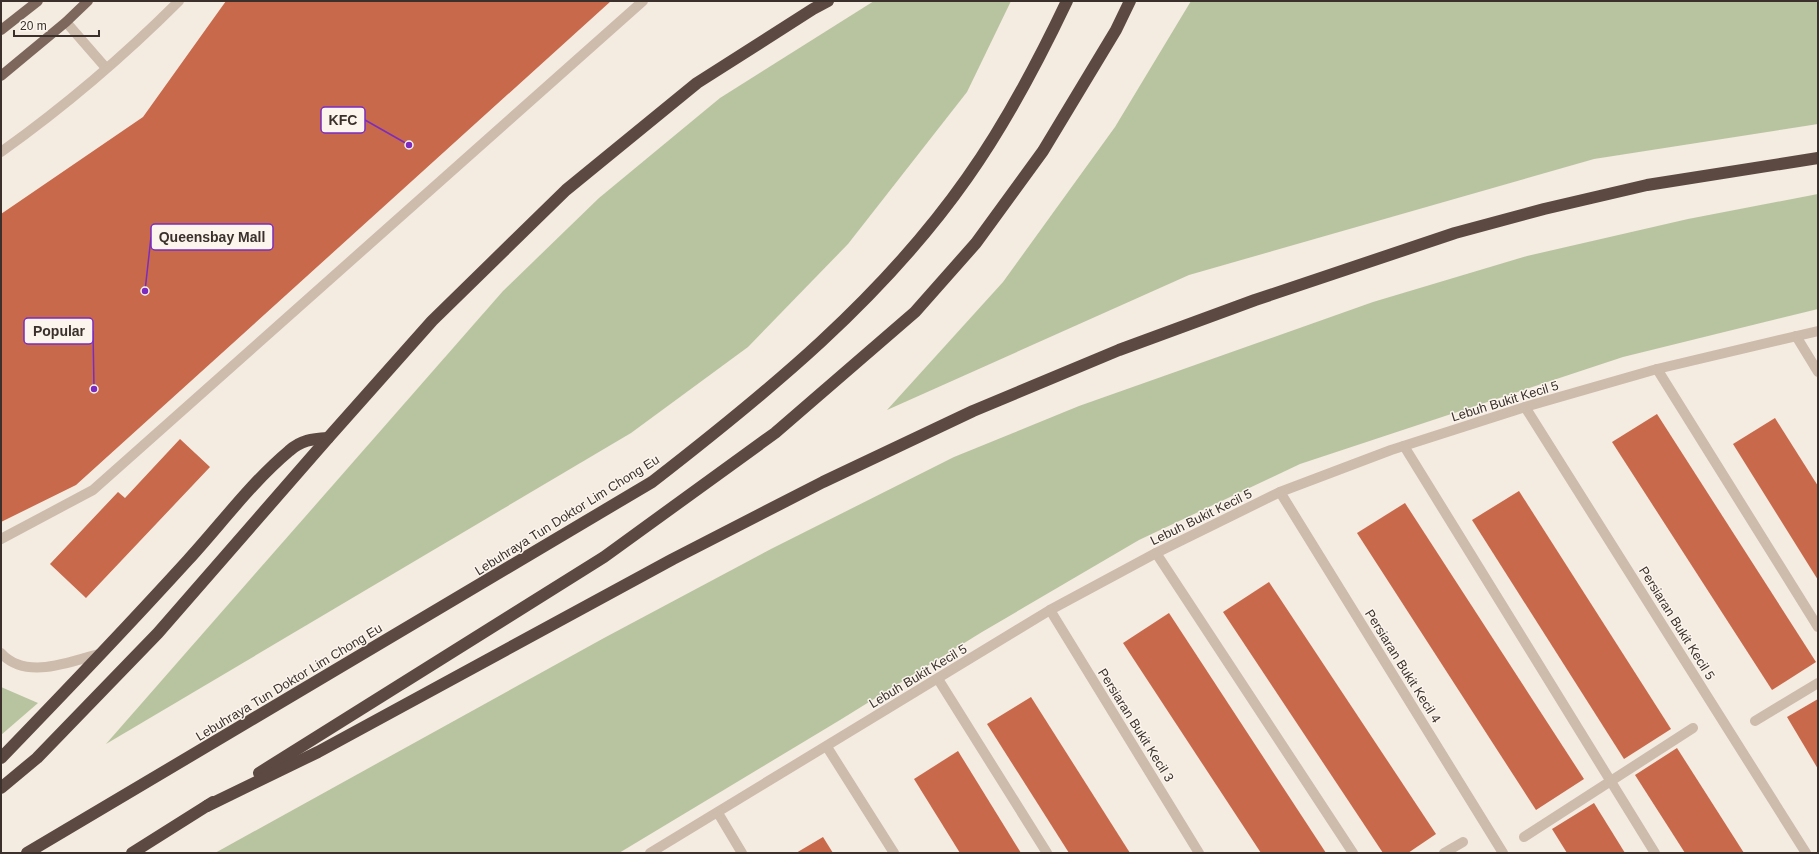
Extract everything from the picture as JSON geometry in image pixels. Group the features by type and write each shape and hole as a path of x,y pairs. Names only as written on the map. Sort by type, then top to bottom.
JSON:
{"highway":[{"path":"1,788 37,758 158,633 432,321 566,190 696,83 813,8 828,1"},
{"name":"Lebuhraya Tun Doktor Lim Chong Eu","path":"27,853 652,482 719,430 795,367 852,314 921,238 967,178 1009,114 1043,52 1067,1"},
{"path":"132,853 604,557 775,433 915,312 976,243 1043,150 1116,30 1130,1"},
{"path":"206,806 318,752 673,559 823,482 973,411 1118,350 1255,300 1454,233 1544,209 1647,185 1818,158"},
{"path":"1,758 102,653 203,544 256,483 289,450 308,439 328,438"}],"main road":[{"path":"1,30 38,1"},
{"path":"1,76 66,22 88,1"}],"street":[{"path":"1,152 43,122 151,28 179,1"},
{"path":"1,539 93,490 643,1"},
{"path":"66,22 106,68"},
{"name":"Lebuh Bukit Kecil 5","path":"650,853 827,747 1050,610 1156,553 1280,492 1404,446 1525,407 1658,369 1818,331"},
{"path":"1796,336 1818,372"},
{"path":"1658,369 1818,628"},
{"name":"Persiaran Bukit Kecil 5","path":"1525,407 1806,853"},
{"path":"1404,446 1655,853"},
{"name":"Persiaran Bukit Kecil 4","path":"1280,492 1503,853"},
{"path":"1156,553 1353,853"},
{"name":"Persiaran Bukit Kecil 3","path":"1050,610 1199,853"},
{"path":"3,660 21,666 36,667 59,665 102,653"},
{"path":"938,679 1047,853"},
{"path":"1755,721 1818,683"},
{"path":"1524,837 1693,728"},
{"path":"827,747 894,853"},
{"path":"718,813 742,853"},
{"path":"1444,853 1463,842"}],"green space":[{"path":"874,1 1011,1 967,92 848,244 748,347 631,433 106,744 503,291 599,198 720,98"},
{"path":"1191,1 1818,1 1818,124 1594,159 1189,275 887,410 1003,282 1115,127"},
{"path":"1818,194 1818,309 1623,357 1300,464 1139,540 982,632 840,720 619,853 215,853 604,638 771,549 954,457 1079,406 1373,302 1527,256 1688,219"},
{"path":"1,687 38,703 1,735"}],"building":[{"path":"226,1 611,1 76,485 1,522 1,214 143,117"},
{"path":"1657,414 1816,662 1772,690 1612,442"},
{"path":"1775,418 1818,486 1818,580 1733,444"},
{"path":"180,439 210,467 86,598 50,564 118,492 125,498"},
{"path":"1519,491 1671,729 1624,759 1472,520"},
{"path":"1405,503 1584,779 1536,810 1357,533"},
{"path":"1269,582 1436,834 1408,853 1383,853 1223,612"},
{"path":"1169,613 1326,853 1261,853 1123,643"},
{"path":"1031,697 1130,853 1069,853 987,724"},
{"path":"1818,699 1818,769 1787,717"},
{"path":"1677,748 1744,853 1685,853 1635,775"},
{"path":"958,751 1021,853 960,853 914,779"},
{"path":"1594,803 1625,853 1567,853 1552,829"},
{"path":"823,837 833,853 796,853"}],"place":[{"name":"KFC","path":"409,145"},
{"name":"Queensbay Mall","path":"145,291"},
{"name":"Popular","path":"94,389"}]}
